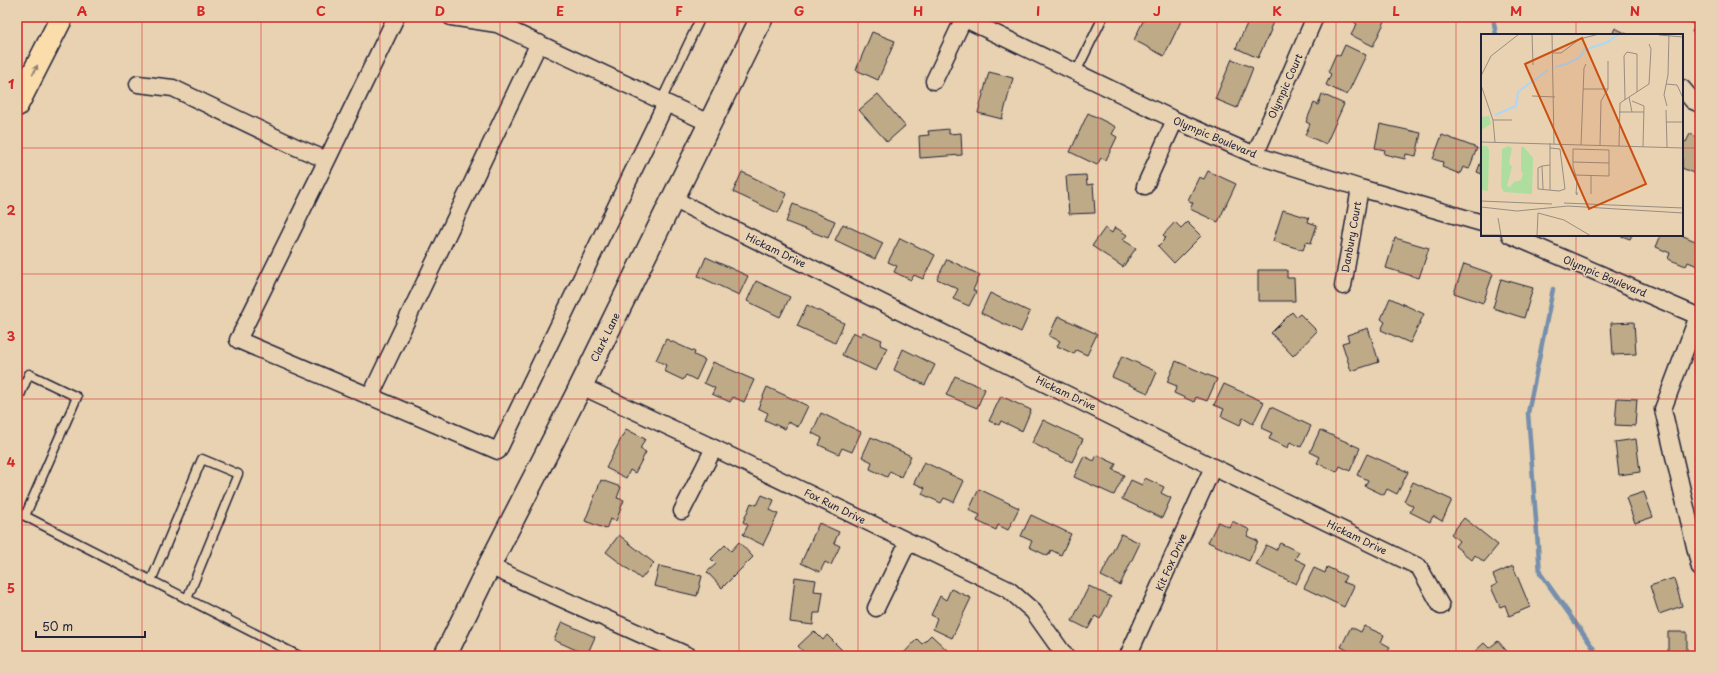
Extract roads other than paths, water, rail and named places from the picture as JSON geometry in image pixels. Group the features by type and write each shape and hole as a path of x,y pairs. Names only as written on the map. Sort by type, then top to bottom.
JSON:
{"highway":[{"path":"17,105 62,17"}],"main road":[{"name":"Clark Lane","path":"445,656 489,566 582,386 762,17"}],"street":[{"path":"396,17 238,340 498,451 664,102"},
{"path":"452,17 498,24 709,123"},
{"name":"Olympic Court","path":"1254,155 1315,17"},
{"path":"934,81 962,18"},
{"name":"Olympic Boulevard","path":"962,18 1175,120 1254,155 1360,188 1481,223"},
{"path":"370,397 539,42"},
{"path":"138,84 173,88 296,147 327,160"},
{"path":"1683,89 1693,101 1700,104"},
{"path":"1145,186 1175,120"},
{"name":"Danbury Court","path":"1343,286 1360,188"},
{"name":"Hickam Drive","path":"673,199 1213,467 1419,566 1441,606"},
{"name":"Olympic Boulevard","path":"1512,236 1699,316"},
{"path":"1699,316 1664,409 1700,568"},
{"name":"Fox Run Drive","path":"582,386 1009,590 1033,611 1065,656"},
{"path":"682,511 714,448"},
{"name":"Kit Fox Drive","path":"1128,656 1213,467"},
{"path":"876,608 908,542"},
{"path":"489,566 690,656"}],"lane":[{"path":"664,102 701,17"},
{"path":"1076,72 1103,17"},
{"path":"17,402 29,374 77,397 21,514 299,656"},
{"path":"151,581 202,459 238,474 186,599"}],"waterway":[{"path":"1493,17 1496,34"},
{"path":"1553,289 1528,413 1540,573 1594,649 1594,656"}]}
